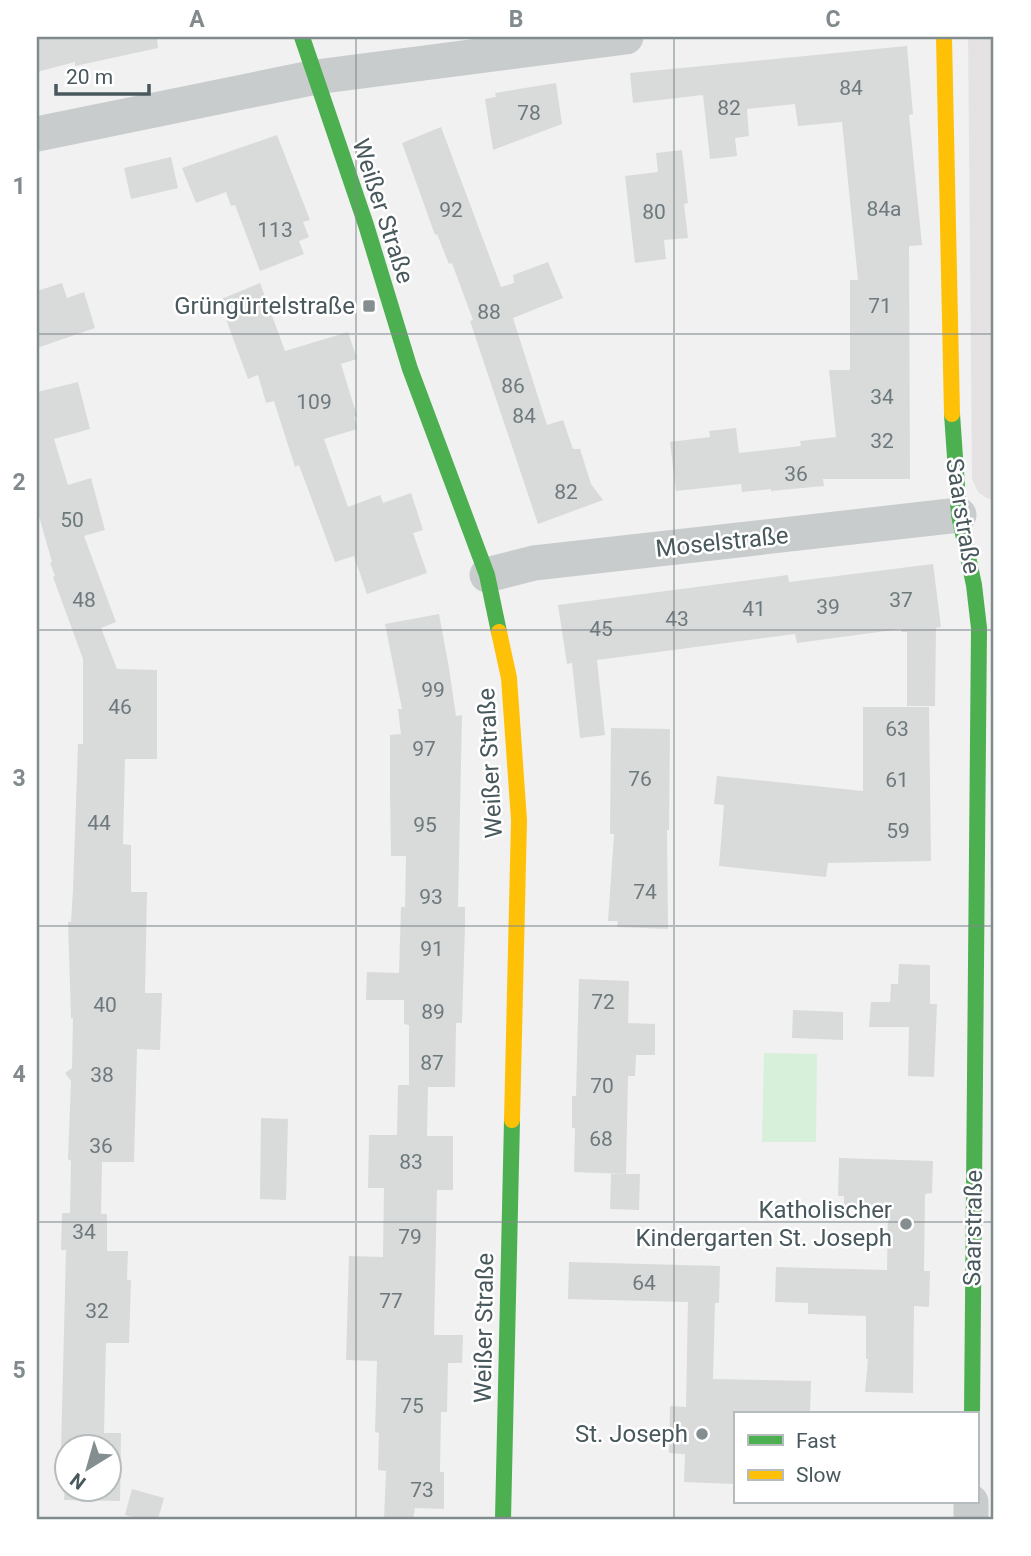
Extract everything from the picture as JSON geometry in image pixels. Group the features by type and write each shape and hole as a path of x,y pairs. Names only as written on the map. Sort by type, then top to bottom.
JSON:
{"street":[{"name":"Weißer Straße","path":"302,37 366,225 410,369 486,575 509,678 519,820 503,1519"},
{"path":"37,134 316,77 626,37"},
{"name":"Saarstraße","path":"944,37 953,448 959,515 974,585 979,628 972,1412"},
{"name":"Moselstraße","path":"486,575 534,563 959,515"}],"shaded area":[{"path":"968,37 994,37 994,498 988,499 978,492 972,479"}],"green space":[{"path":"764,1053 817,1054 816,1142 762,1142"}],"building":[{"path":"37,37 157,37 158,48 75,66 75,62 37,72"},
{"path":"907,46 913,114 909,115 922,245 909,246 910,479 823,479 824,486 771,491 742,492 741,484 676,491 670,442 710,437 709,431 736,428 739,453 801,446 800,441 836,437 829,370 850,370 850,280 858,280 842,122 798,126 795,104 747,109 749,136 735,138 737,156 710,159 703,95 633,103 630,73"},
{"path":"556,83 562,124 493,150 485,99 496,97 495,93"},
{"path":"441,127 501,287 514,283 513,275 548,262 563,298 513,318 547,425 563,420 573,449 580,449 591,484 603,500 538,524 470,321 473,320 452,263 449,264 437,234 435,235 402,143"},
{"path":"277,135 310,220 303,222 309,237 299,241 304,254 260,271 235,205 231,206 226,192 196,203 182,168"},
{"path":"682,150 688,203 684,204 688,238 664,240 666,259 635,263 625,176 658,172 656,153"},
{"path":"171,157 178,188 131,199 124,168"},
{"path":"62,283 67,298 84,292 95,328 37,348 37,291"},
{"path":"260,283 285,351 348,332 357,359 341,364 357,416 354,417 357,429 324,439 348,507 380,495 383,503 411,493 423,530 413,533 427,573 367,594 354,556 335,562 299,465 295,467 274,401 266,403 258,375 248,379 219,300"},
{"path":"78,382 90,429 54,439 68,485 91,478 105,530 84,536 116,622 101,628 117,669 157,670 157,759 125,759 123,844 131,845 131,892 147,892 145,993 162,993 160,1050 137,1049 134,1162 102,1162 101,1214 107,1214 107,1251 128,1251 127,1280 131,1280 129,1343 106,1343 104,1433 121,1434 61,1434 66,1250 61,1250 62,1213 70,1213 71,1161 68,1159 71,1081 65,1073 72,1068 73,1018 68,922 71,922 73,890 78,744 83,744 83,659 53,577 52,562 37,509 37,392"},
{"path":"933,564 941,627 936,628 935,706 907,706 907,632 901,632 901,629 797,643 795,634 597,660 605,735 580,738 572,663 567,664 558,605 788,575 789,582"},
{"path":"439,614 456,716 462,715 458,907 465,907 465,926 462,1023 456,1023 455,1087 428,1087 427,1136 453,1136 453,1190 437,1190 434,1335 463,1335 462,1363 448,1363 447,1412 441,1412 440,1472 444,1472 444,1509 415,1508 413,1519 384,1519 386,1471 378,1470 379,1433 375,1432 377,1361 346,1360 349,1256 383,1257 384,1188 368,1188 369,1135 397,1135 398,1085 409,1085 409,1025 404,1024 404,1000 366,1000 367,972 399,973 401,907 405,907 406,856 391,856 390,793 390,735 401,734 398,709 402,709 385,624"},
{"path":"863,707 929,707 931,861 828,863 826,877 719,866 724,805 714,804 717,776 863,791"},
{"path":"611,728 670,729 668,929 617,927 618,921 608,921 614,834 610,834"},
{"path":"899,964 930,965 930,1004 937,1004 934,1077 908,1076 909,1027 869,1027 871,1002 890,1002 891,984 898,984"},
{"path":"579,979 629,981 628,1023 655,1024 655,1055 636,1055 635,1076 628,1076 626,1174 574,1172 575,1128 572,1128 572,1096 576,1096"},
{"path":"793,1010 843,1012 843,1040 792,1038"},
{"path":"261,1118 288,1119 286,1200 260,1199"},
{"path":"839,1158 933,1161 932,1193 925,1194 924,1271 930,1271 929,1307 914,1306 913,1393 865,1392 868,1359 866,1316 808,1314 808,1303 775,1302 776,1267 887,1270 888,1210 844,1209 844,1196 838,1196"},
{"path":"611,1174 640,1174 639,1210 610,1209"},
{"path":"569,1262 720,1266 719,1303 715,1303 713,1379 811,1381 810,1412 734,1412 734,1484 684,1482 685,1454 669,1453 670,1406 686,1407 688,1302 568,1299"},
{"path":"132,1489 164,1498 158,1519 140,1519 125,1515"}],"traffic: fast":[{"path":"302,37 366,225 410,369 487,575 499,632"},
{"path":"952,414 959,515 974,585 979,628 972,1412"},
{"path":"503,1519 512,1120"}],"traffic: slow":[{"path":"944,37 952,414"},
{"path":"499,632 509,678 519,820 512,1120"}],"place":[{"name":"Grüngürtelstraße","path":"369,306"},
{"name":"Katholischer Kindergarten St. Joseph","path":"906,1224"},
{"name":"St. Joseph","path":"702,1434"}]}
